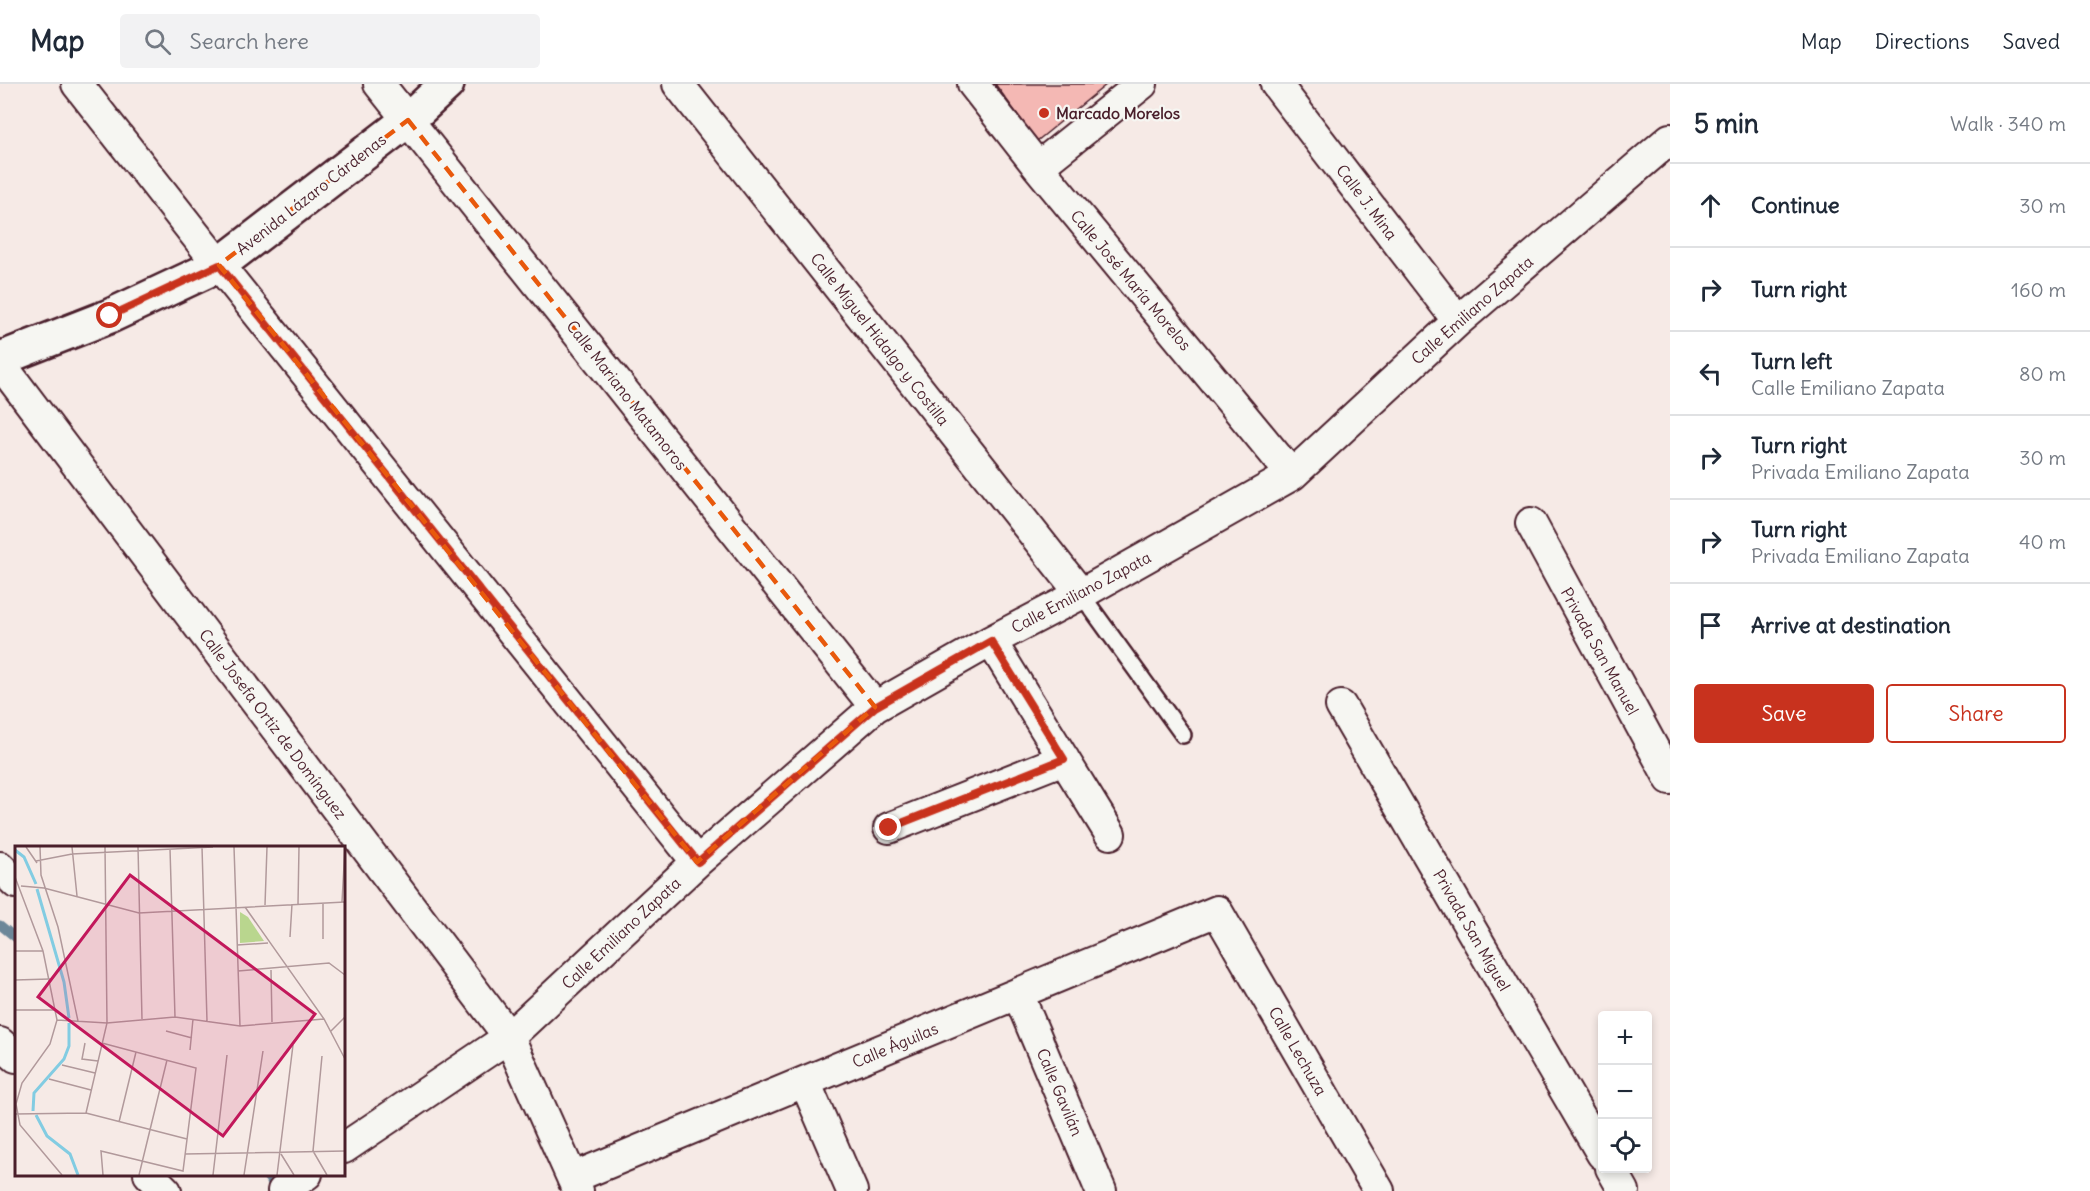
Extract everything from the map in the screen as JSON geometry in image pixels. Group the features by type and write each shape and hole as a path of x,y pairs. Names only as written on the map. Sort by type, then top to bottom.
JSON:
{"street":[{"path":"77,84 219,265 698,862"},
{"name":"Calle Mariano Matamoros","path":"379,84 875,707"},
{"name":"Avenida Lázaro Cárdenas","path":"0,361 110,316 219,265 408,120 447,84"},
{"name":"Calle Miguel Hidalgo y Costilla","path":"678,84 1081,594"},
{"name":"Calle José María Morelos","path":"973,84 1038,167 1292,475"},
{"path":"1038,167 1142,84"},
{"name":"Calle J. Mina","path":"1276,84 1458,321"},
{"name":"Calle Emiliano Zapata","path":"345,1147 509,1037 698,862 875,707 1292,475 1458,321 1670,139"},
{"name":"Calle Josefa Ortiz de Domínguez","path":"0,361 509,1037 575,1185"},
{"name":"Privada San Manuel","path":"1531,523 1670,779"},
{"path":"991,641 1110,834"},
{"name":"Privada San Miguel","path":"1341,706 1598,1147"},
{"path":"889,828 1064,759"},
{"path":"0,867 15,882"},
{"name":"Calle Águilas","path":"575,1185 805,1082 1217,911"},
{"name":"Calle Lechuza","path":"1217,911 1379,1191"},
{"name":"Calle Gavilán","path":"1018,994 1101,1191"},
{"path":"0,1043 15,1056"},
{"path":"805,1082 852,1191"},
{"path":"1614,1173 1624,1191"}],"lane":[{"path":"1081,594 1183,735"}],"highlighted area":[{"path":"408,120 875,707 697,862 219,265"}],"building":[{"name":"Marcado Morelos","path":"995,84 1107,84 1037,141"}],"waterway":[{"path":"0,925 15,937"},
{"path":"267,1176 278,1191"}],"place":[{"name":"Marcado Morelos","path":"1044,113"}],"route":[{"path":"110,316 219,265 698,862 875,707 991,641 1064,759 889,828"}]}
